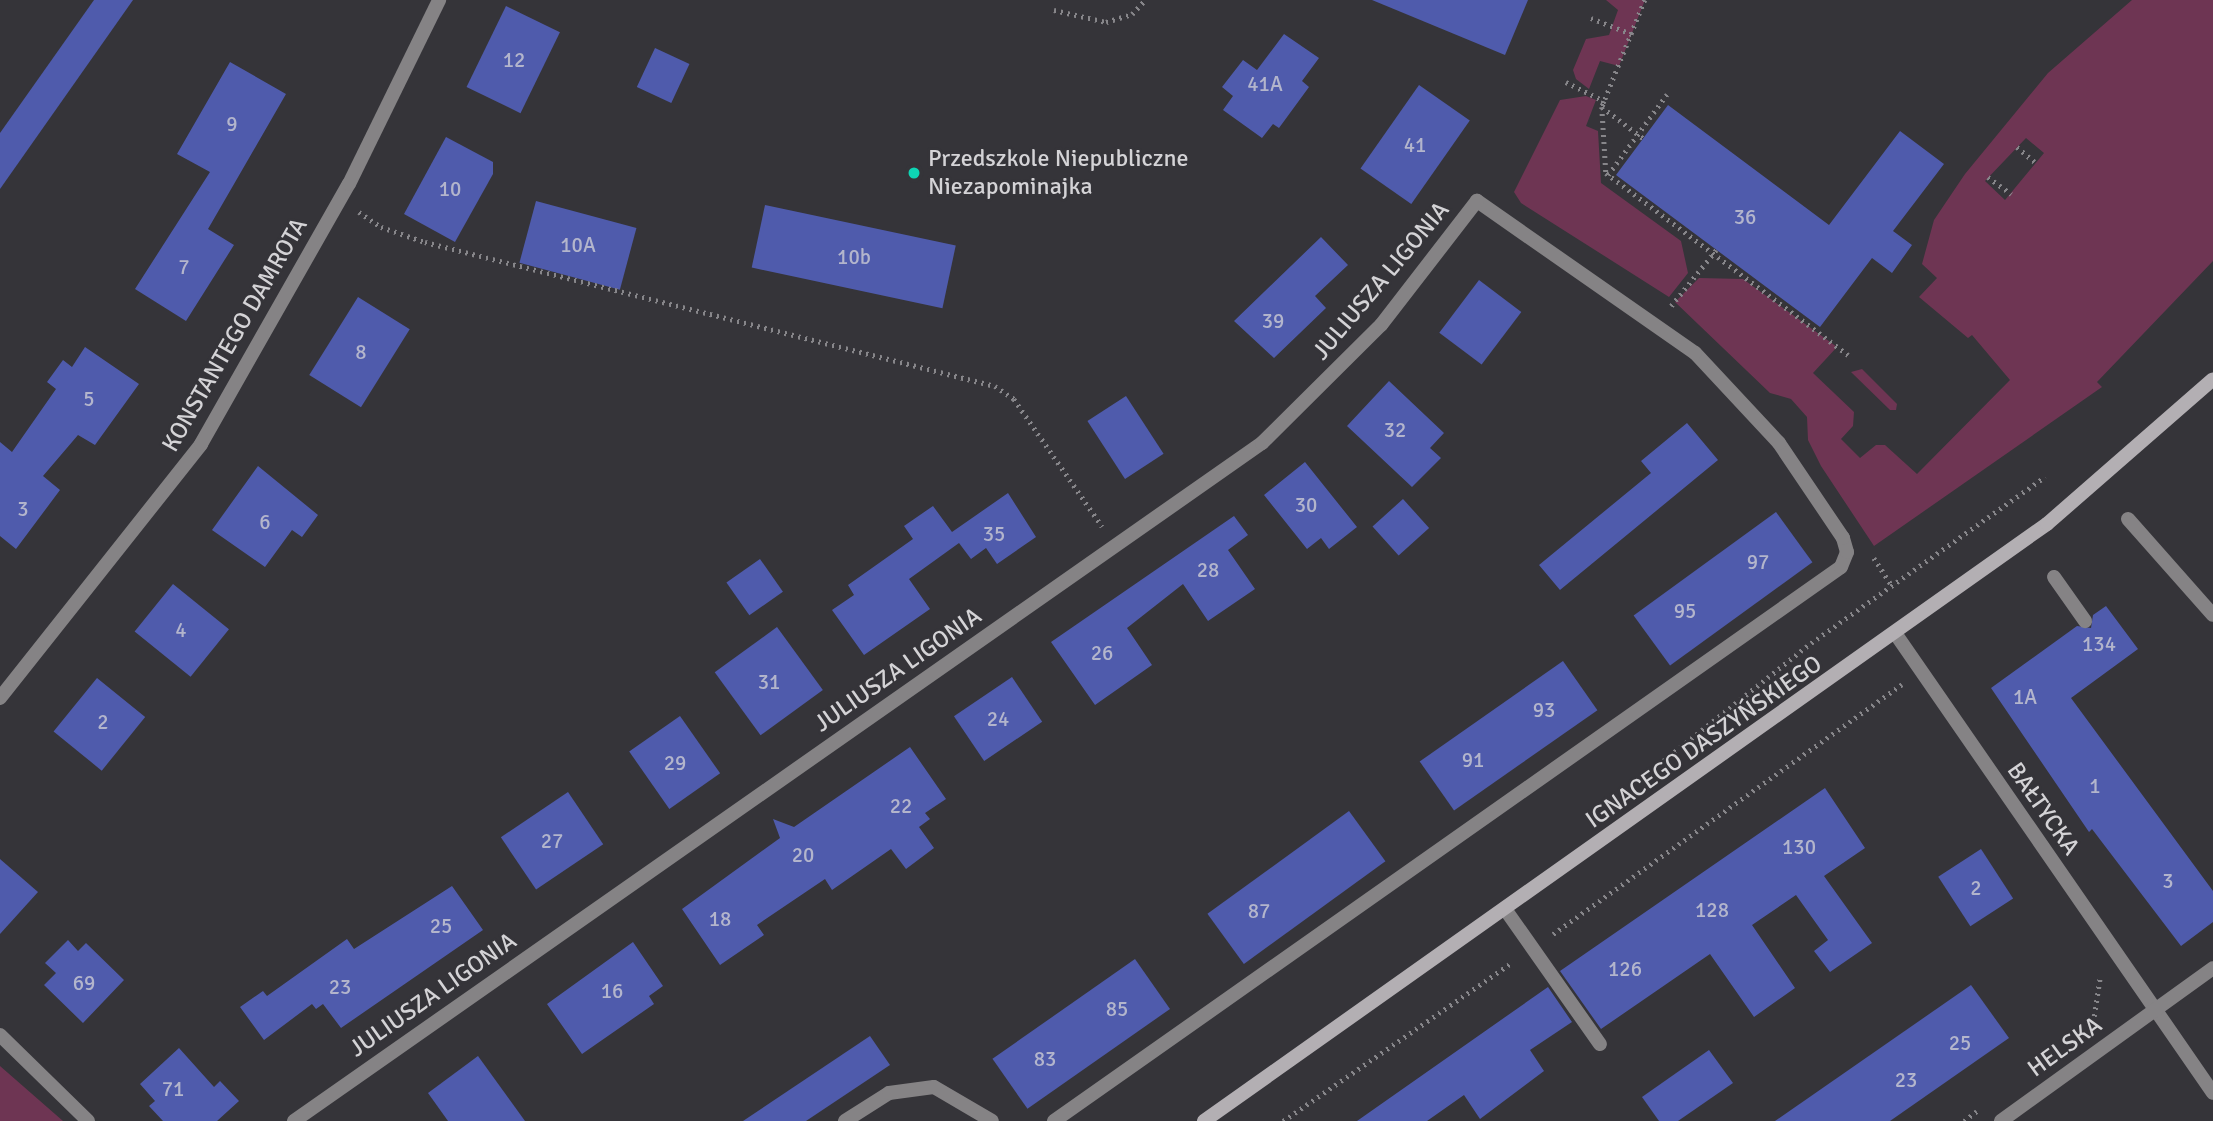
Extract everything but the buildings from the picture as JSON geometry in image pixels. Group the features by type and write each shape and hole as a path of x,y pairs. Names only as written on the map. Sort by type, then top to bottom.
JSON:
{"street":[{"name":"KONSTANTEGO DAMROTA","path":"0,698 201,444 267,334 355,173 439,0"},
{"name":"JULIUSZA LIGONIA","path":"294,1121 1262,443 1381,325 1477,201 1695,353 1779,443 1843,538 1847,552 1841,567 1054,1121"},
{"name":"IGNACEGO DASZYŃSKIEGO","path":"1204,1121 2047,524 2213,379"},
{"path":"2128,519 2213,615"},
{"path":"2054,577 2085,621"},
{"name":"BAŁTYCKA","path":"1895,633 2213,1093"},
{"path":"1505,909 1600,1044"},
{"path":"2155,1010 2213,968"},
{"name":"HELSKA","path":"2001,1121 2155,1010"},
{"path":"0,1035 88,1121"},
{"path":"845,1121 889,1093 934,1087 992,1121"}],"path":[{"path":"1054,10 1106,22 1132,14 1145,0"},
{"path":"1645,0 1634,35 1602,107 1608,175 1712,256 1848,355"},
{"path":"1591,18 1634,35"},
{"path":"1566,82 1604,101"},
{"path":"1608,175 1667,94"},
{"path":"1602,107 1644,139"},
{"path":"2017,147 2035,162"},
{"path":"1988,177 2011,194"},
{"path":"359,212 381,227 425,242 995,386 1014,399 1106,533"},
{"path":"1669,310 1716,250"},
{"path":"1656,767 1811,643 2045,477"},
{"path":"1874,558 1892,586"},
{"path":"1283,1121 1533,948 1920,672"},
{"path":"2093,1024 2102,985 2097,965"}],"shaded area":[{"path":"1606,0 1645,0 1619,66 1600,61 1589,89 1576,79 1573,70 1586,39 1609,35 1618,10"},
{"path":"2132,0 2213,0 2213,261 2097,382 2102,387 1874,546 1821,466 1808,440 1807,417 1791,399 1770,393 1675,302 1699,278 1743,279 1837,347 1813,373 1854,412 1853,426 1841,439 1860,458 1876,445 1885,445 1917,474 2010,380 1972,335 1968,338 1919,297 1937,278 1922,264 1934,220 1965,174 2048,73","holes":["2026,138 2044,153 2005,200 1985,181"]},
{"path":"1586,96 1596,100 1586,126 1598,131 1601,183 1681,241 1688,273 1669,297 1521,203 1514,192 1560,100"},
{"path":"1862,369 1897,404 1896,410 1890,410 1851,372"},
{"path":"0,1066 63,1121 0,1121"}],"place":[{"name":"Przedszkole Niepubliczne Niezapominajka","path":"914,173"}]}
